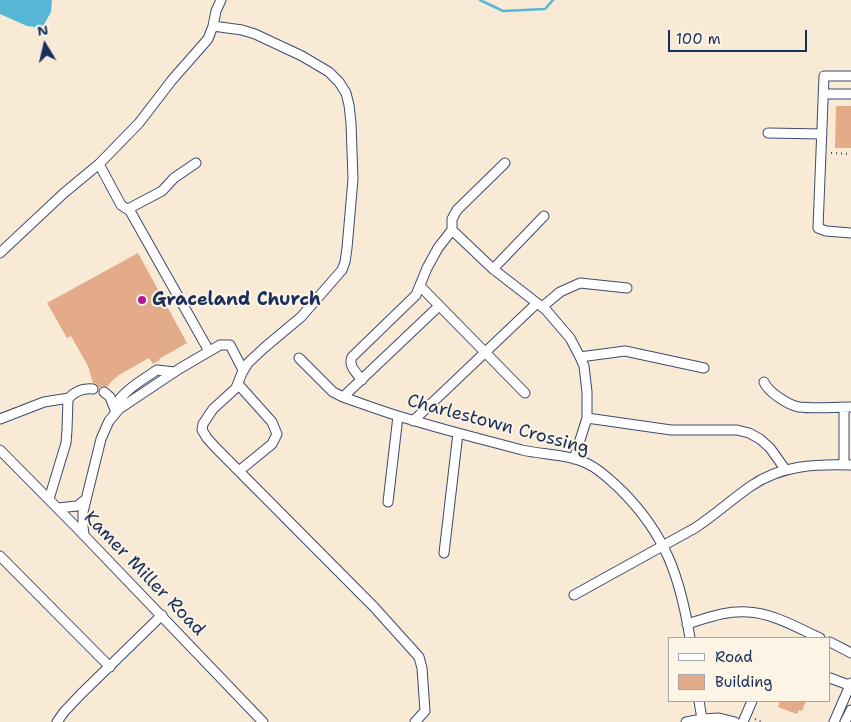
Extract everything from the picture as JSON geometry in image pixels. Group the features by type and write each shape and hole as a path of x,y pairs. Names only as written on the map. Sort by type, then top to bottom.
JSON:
{"street":[{"path":"0,253 64,193 99,164 139,123 172,80 208,39 221,0"},
{"path":"213,26 255,34 302,56 329,72 340,82 346,93 349,106 353,179 347,248 342,270 301,318 248,363 236,388 213,409 203,424 202,430 207,438 239,471 374,607 419,658 425,711 415,722"},
{"path":"851,76 824,76 818,228 826,231 851,232"},
{"path":"824,94 851,94"},
{"path":"768,133 822,134"},
{"path":"128,210 162,191 174,178 196,163"},
{"path":"362,380 351,366 350,361 352,357 416,295 438,248 452,230 452,219 457,210 505,163"},
{"path":"99,164 121,205 128,210 135,220 209,351"},
{"path":"493,269 544,216"},
{"path":"452,230 493,269 539,305 570,338 584,366 587,392 587,418 574,458"},
{"path":"412,421 484,352 539,305 560,292 580,283 627,288"},
{"path":"420,286 525,393"},
{"path":"343,397 439,306"},
{"path":"84,535 83,512 86,499 101,439 115,410 220,345 230,345 243,370"},
{"path":"580,357 625,351 704,368"},
{"name":"Charlestown Crossing","path":"299,358 333,392 343,397 412,421 525,451 574,458 595,468 616,486 641,513 664,546 678,581 690,637"},
{"path":"238,382 272,422 277,434 272,444 239,471"},
{"path":"574,595 709,519 751,485 765,477 785,469 811,465 847,465 848,407 798,407 775,395 764,382"},
{"path":"49,499 66,443 67,404 69,398 80,390 93,389"},
{"path":"104,392 110,397 115,410"},
{"path":"0,419 44,402 69,398"},
{"path":"388,502 398,416"},
{"path":"587,418 671,430 737,430 749,433 760,439 770,448 785,469"},
{"path":"444,553 458,433"},
{"name":"Kamer Miller Road","path":"0,450 162,615 263,722"},
{"path":"58,508 77,506 86,499"},
{"path":"0,556 110,667"},
{"path":"687,624 721,614 746,611 770,616 818,637"},
{"path":"57,722 70,706 162,615"},
{"path":"831,643 851,653"},
{"path":"831,678 851,684 834,722"},
{"path":"699,702 702,721"},
{"path":"743,722 752,702"},
{"path":"845,722 851,710"},
{"path":"686,722 719,718 735,722"}],"path":[{"path":"755,719 762,722"}],"water":[{"path":"0,0 52,0 51,12 42,28 27,26 0,14"}],"building":[{"path":"836,106 851,106 851,148 835,148"},
{"path":"138,253 187,343 153,364 149,358 119,375 107,387 102,386 99,388 97,384 93,383 88,366 71,336 67,338 47,303"},
{"path":"780,702 806,702 802,711 799,710 797,714 778,707"}],"waterway":[{"path":"480,0 503,11 545,9 553,0"}],"place":[{"name":"Graceland Church","path":"142,300"}]}
